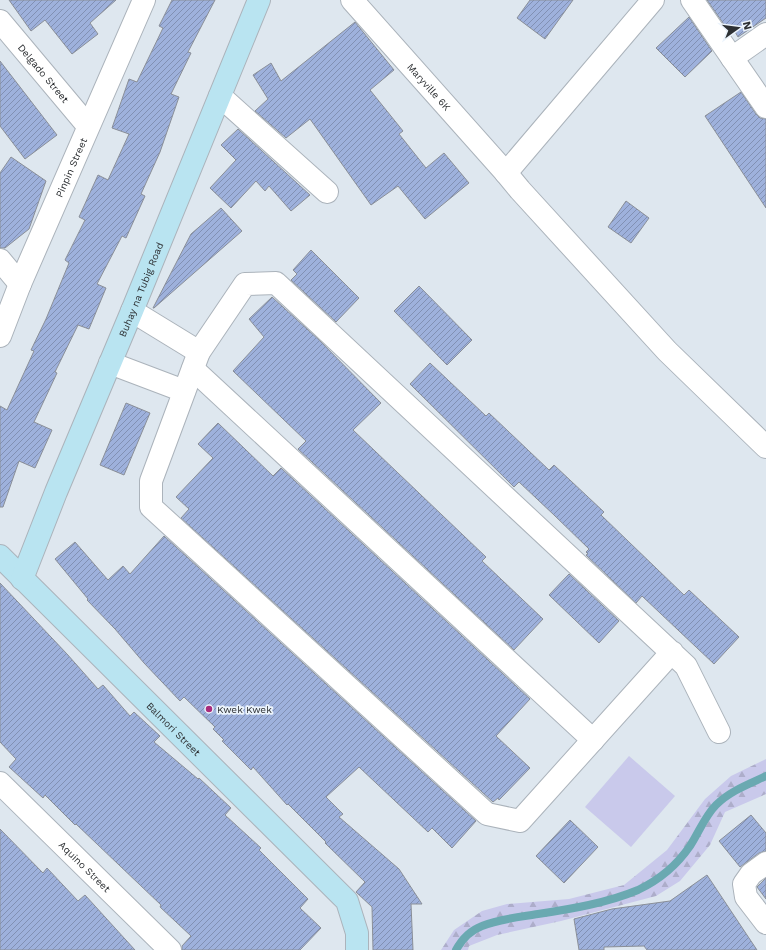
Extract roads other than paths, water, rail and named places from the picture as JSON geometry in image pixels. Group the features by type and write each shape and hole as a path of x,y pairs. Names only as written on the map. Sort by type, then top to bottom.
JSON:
{"main road":[{"name":"Buhay na Tubig Road","path":"22,579 56,492 132,311 259,0"},
{"name":"Balmori Street","path":"0,556 347,901 357,933 357,950"}],"street":[{"name":"Pinpin Street","path":"0,336 20,284 144,0"},
{"name":"Maryville 6K","path":"352,0 520,190 667,351 766,448"},
{"path":"506,173 653,0"},
{"path":"692,0 766,107"},
{"name":"Delgado Street","path":"0,20 88,126"},
{"path":"732,58 766,34"},
{"path":"220,96 327,192"},
{"path":"0,260 20,284"},
{"path":"672,652 520,821 487,814 151,507 151,481 196,360 245,284 276,283 672,652 686,666 719,732"},
{"path":"132,311 196,360 593,740"},
{"path":"110,363 184,391"},
{"name":"Aquino Street","path":"0,783 170,950"},
{"path":"766,863 751,874 744,884 746,897 766,923"}],"waterway":[{"path":"456,950 463,939 477,928 510,918 589,905 626,895 646,886 660,877 679,859 690,846 712,809 721,800 746,785 766,776"}],"place":[{"name":"Kwek Kwek","path":"209,709"}]}
